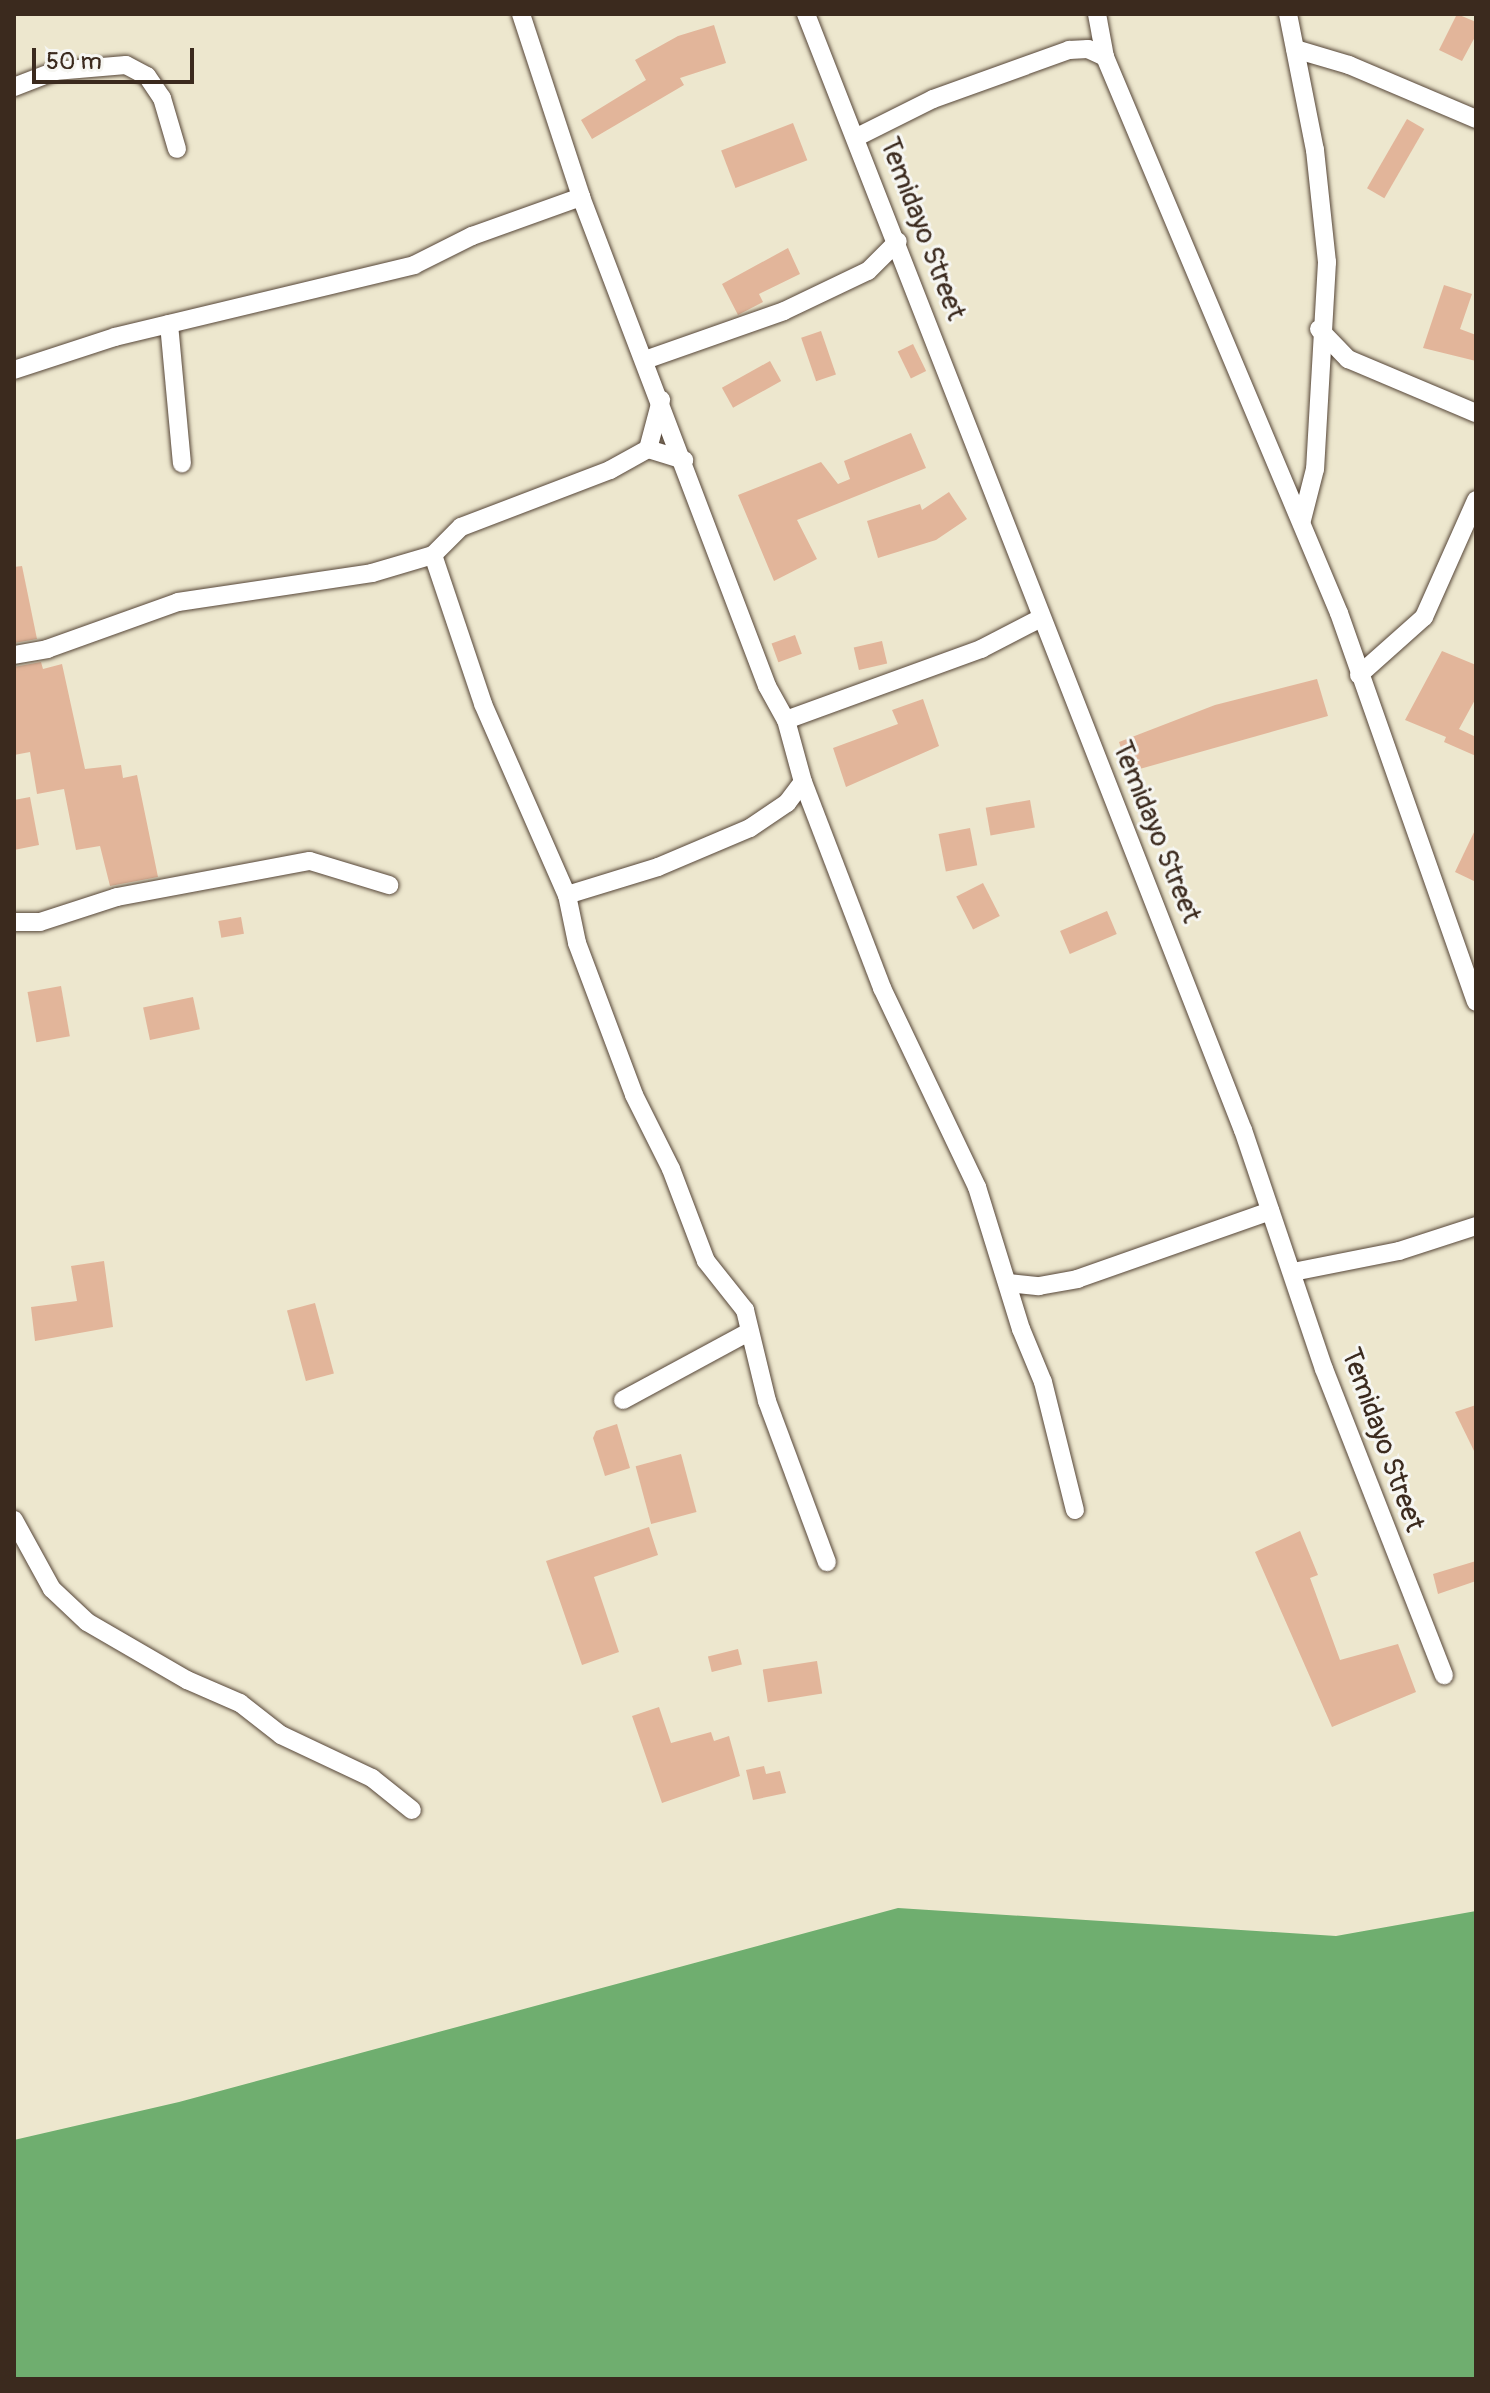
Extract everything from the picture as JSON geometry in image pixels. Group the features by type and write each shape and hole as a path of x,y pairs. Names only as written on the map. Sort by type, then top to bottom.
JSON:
{"street":[{"path":"521,14 581,197 684,460 767,686 786,720 803,782 909,1054 957,1138 977,1187 1043,1382 1075,1510"},
{"name":"Temidayo Street","path":"806,14 898,241 1039,619 1166,931 1293,1272 1324,1369 1444,1675"},
{"path":"1097,14 1105,57 1302,520 1476,1002"},
{"path":"1288,14 1315,150 1327,262 1326,306 1319,329 1315,469 1302,520"},
{"path":"857,137 933,99 1069,50 1088,49 1105,57"},
{"path":"1295,49 1349,65 1476,119"},
{"path":"14,87 55,71 126,65 147,76 162,98 177,149"},
{"path":"14,370 169,324 414,265 472,236 581,197"},
{"path":"645,360 784,311 868,271 898,241"},
{"path":"169,324 182,463"},
{"path":"1319,329 1348,359 1476,413"},
{"path":"648,449 661,400"},
{"path":"14,655 47,649 178,602 372,573 433,555 461,527 610,470 648,449 684,460"},
{"path":"1359,675 1424,617 1476,500"},
{"path":"433,555 483,704 567,895 577,943 634,1095 671,1169 706,1261 745,1310 767,1401 827,1562"},
{"path":"786,720 981,649 1039,619"},
{"path":"567,895 658,867 771,818 803,782"},
{"path":"14,922 40,922 117,897 310,861 389,885"},
{"path":"1008,1283 1039,1286 1077,1279 1270,1211"},
{"path":"1293,1272 1399,1251 1476,1226"},
{"path":"623,1400 749,1332"},
{"path":"14,1520 52,1589 87,1622 187,1680 240,1703 281,1735 372,1778 412,1810"}],"green space":[{"path":"898,1908 1336,1936 1476,1911 1476,2379 14,2379 14,2140 179,2102"}],"building":[{"path":"1457,14 1476,22 1476,35 1462,61 1439,50"},
{"path":"714,25 726,63 680,78 684,85 592,139 581,120 646,80 635,60 678,36"},
{"path":"1407,119 1424,129 1384,198 1367,188"},
{"path":"793,123 807,160 735,188 721,151"},
{"path":"788,248 800,274 759,294 763,302 738,315 722,284"},
{"path":"1444,285 1472,294 1460,329 1476,335 1476,361 1423,348"},
{"path":"821,331 836,374 816,381 801,338"},
{"path":"913,344 926,371 911,378 898,351"},
{"path":"770,361 781,381 733,408 722,388"},
{"path":"911,433 926,468 797,520 817,559 774,581 738,495 821,462 838,484 850,479 844,461"},
{"path":"949,492 967,519 936,540 878,558 867,521 920,504 922,510"},
{"path":"22,566 37,639 14,643 14,567"},
{"path":"795,635 802,654 778,662 772,644"},
{"path":"882,641 887,663 859,670 854,648"},
{"path":"1442,651 1476,665 1476,698 1459,729 1476,737 1476,756 1444,742 1446,737 1405,720"},
{"path":"41,662 43,669 62,664 85,769 121,765 123,778 137,775 158,877 110,886 100,846 76,850 64,789 37,794 30,752 14,755 14,667"},
{"path":"1317,679 1328,716 1129,772 1119,742 1215,705"},
{"path":"923,699 939,746 846,787 833,748 898,724 892,710"},
{"path":"30,797 39,845 14,850 14,800"},
{"path":"1030,800 1035,828 991,835 986,808"},
{"path":"970,828 977,865 946,871 939,834"},
{"path":"1476,828 1476,882 1455,872"},
{"path":"983,883 1000,916 973,930 956,897"},
{"path":"1107,911 1117,934 1070,954 1060,931"},
{"path":"241,917 244,934 221,938 218,921"},
{"path":"61,986 70,1036 36,1042 28,992"},
{"path":"193,997 200,1029 150,1040 143,1008"},
{"path":"104,1261 113,1327 35,1341 31,1307 77,1301 71,1266"},
{"path":"315,1303 334,1374 306,1381 287,1311"},
{"path":"1476,1405 1476,1455 1455,1412"},
{"path":"617,1424 630,1468 605,1476 593,1438 596,1431"},
{"path":"681,1454 697,1512 651,1524 636,1466"},
{"path":"649,1527 658,1555 594,1577 619,1652 582,1665 546,1561"},
{"path":"1300,1531 1318,1575 1310,1578 1340,1660 1398,1644 1416,1692 1332,1727 1255,1552"},
{"path":"1476,1561 1476,1581 1438,1594 1433,1574"},
{"path":"738,1649 742,1665 712,1672 708,1656"},
{"path":"817,1661 822,1694 768,1702 763,1670"},
{"path":"659,1707 671,1743 711,1732 714,1741 729,1736 740,1776 662,1803 632,1716"},
{"path":"764,1766 766,1774 780,1771 786,1793 753,1800 746,1770"}]}
